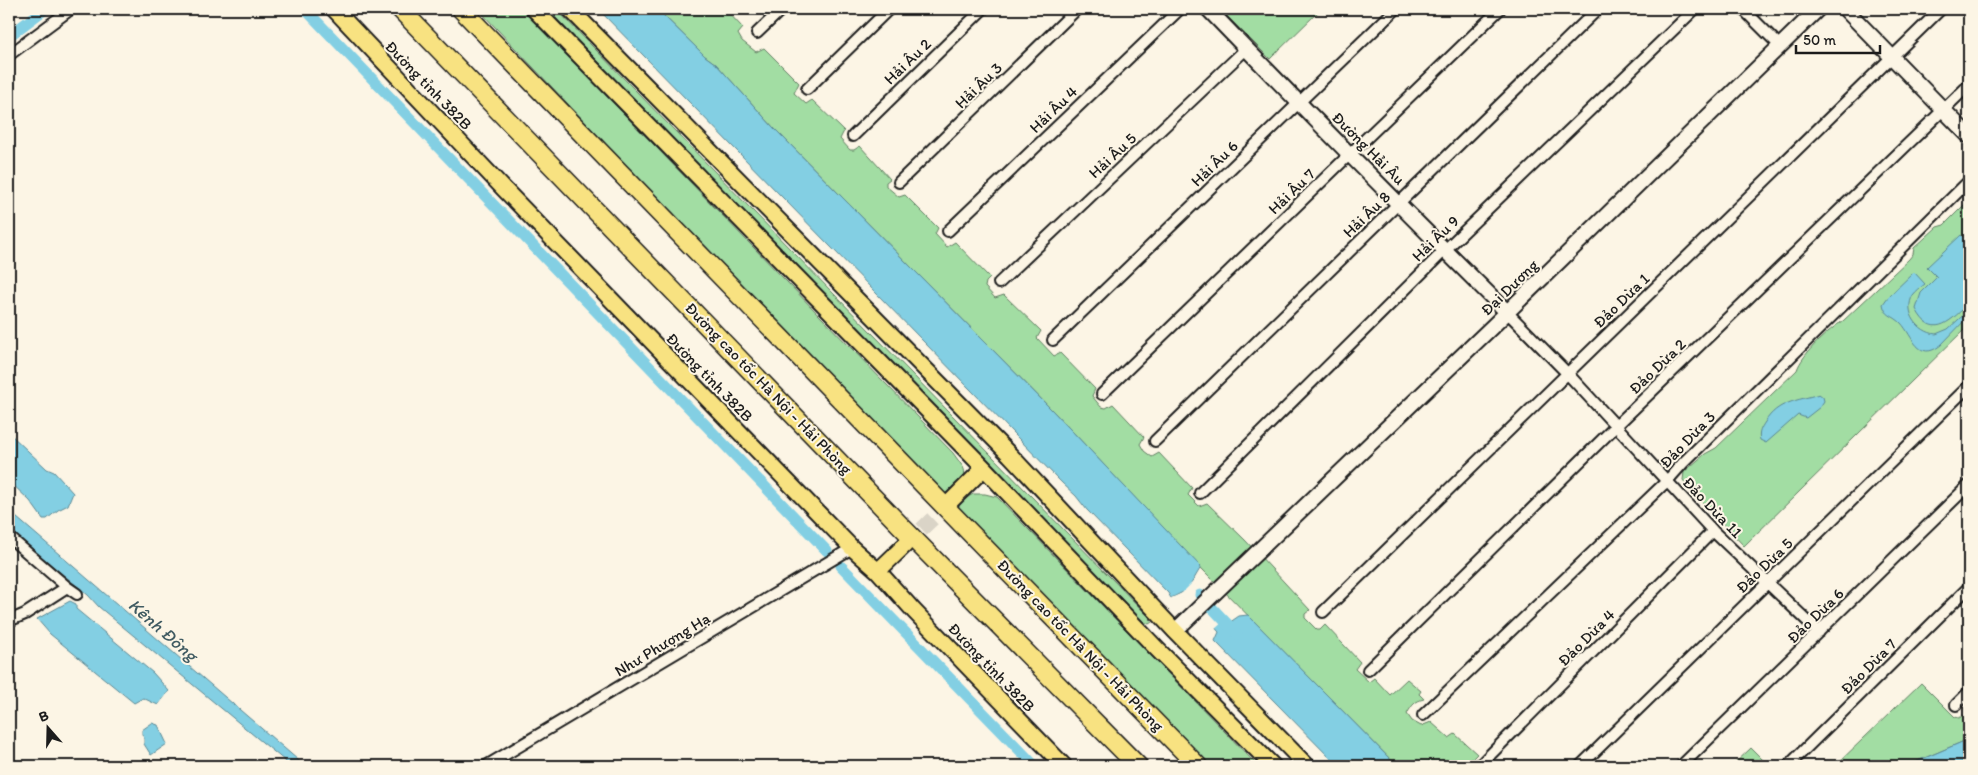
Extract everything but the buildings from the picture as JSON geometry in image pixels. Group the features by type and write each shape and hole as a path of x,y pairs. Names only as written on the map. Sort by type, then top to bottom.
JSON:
{"highway":[{"path":"388,9 830,450"},
{"name":"Đường cao tốc Hà Nội - Hải Phòng","path":"400,9 830,450 902,527 1138,766"},
{"name":"Đường cao tốc Hà Nội - Hải Phòng","path":"461,9 700,258 934,494 1198,766"},
{"path":"471,9 700,258"}],"main road":[{"name":"Đường tỉnh 382B","path":"334,9 504,189 852,548 878,571 914,611 1064,766"},
{"path":"534,9 1273,766"},
{"path":"570,9 1010,455 1175,631 1307,766"},
{"path":"947,505 984,468"},
{"path":"878,571 905,545"},
{"path":"1157,649 1175,631"}],"street":[{"path":"9,55 71,9"},
{"path":"757,33 782,9"},
{"path":"807,89 889,9"},
{"name":"Hải Âu 2","path":"853,136 983,9"},
{"name":"Hải Âu 3","path":"900,182 1077,9"},
{"name":"Hải Âu 4","path":"948,231 1180,9"},
{"name":"Đường Hải Âu","path":"1208,9 1349,155 1399,202 1444,250 1508,312"},
{"name":"Hải Âu 6","path":"1053,340 1396,9"},
{"name":"Hải Âu 7","path":"1102,394 1500,9"},
{"name":"Hải Âu 8","path":"1155,441 1598,9"},
{"name":"Hải Âu 9","path":"1200,493 1444,250 1695,9"},
{"path":"1743,9 1780,46"},
{"name":"Đại Dương","path":"1175,631 1508,312 1818,9"},
{"path":"1844,9 1969,136"},
{"name":"Đảo Dừa 1","path":"1323,612 1941,9"},
{"name":"Hải Âu 5","path":"999,283 1246,48"},
{"name":"Đảo Dừa 2","path":"1368,670 1616,426 1969,85"},
{"name":"Đảo Dừa 3","path":"1422,715 1667,481 1969,181"},
{"name":"Đảo Dừa 11","path":"1508,312 1568,373 1713,531 1819,632"},
{"name":"Đảo Dừa 5","path":"1580,766 1969,386"},
{"name":"Đảo Dừa 6","path":"1681,766 1969,485"},
{"name":"Đảo Dừa 4","path":"1480,765 1713,531"},
{"path":"9,537 67,587 78,594"},
{"name":"Như Phượng Hạ","path":"486,766 852,548"},
{"path":"9,617 11,620 25,614 67,587"},
{"name":"Đảo Dừa 7","path":"1788,766 1969,587"},
{"path":"1956,705 1969,692"}],"green space":[{"path":"478,9 522,9 953,453 965,472 959,486 945,502"},
{"path":"547,9 556,9 1152,622 1149,624 1144,622"},
{"path":"657,9 725,9 743,28 738,34 742,41 756,52 764,48 799,83 794,93 806,104 812,100 844,131 840,139 850,150 860,146 890,179 886,182 886,186 899,197 905,195 938,228 935,234 947,247 955,242 990,278 986,282 985,287 995,298 1004,295 1041,331 1037,338 1054,356 1060,353 1095,389 1092,396 1101,407 1106,408 1113,404 1144,437 1140,444 1144,451 1152,457 1159,453 1192,488 1188,495 1199,506 1207,503 1245,540 1310,610 1305,614 1305,618 1317,630 1320,630 1325,625 1360,662 1355,669 1369,682 1374,678 1390,695 1407,679 1421,691 1419,694 1424,699 1414,704 1407,714 1412,721 1421,726 1431,722 1449,738 1455,734 1477,754 1471,760 1469,766 1397,766 1204,571 1051,409 773,127 716,64 705,56"},
{"path":"1220,9 1321,9 1270,59"},
{"path":"1969,200 1969,325 1744,546 1690,489 1683,480 1684,472 1705,454 1716,448 1797,370 1804,357 1817,342 1843,321 1909,259 1913,254 1914,248 1937,227 1944,225"},
{"path":"973,494 997,497 1258,766 1202,766 950,508"},
{"path":"1921,683 1955,717 1959,718 1969,712 1969,739 1906,766 1835,766"},
{"path":"1751,748 1769,766 1732,766"}],"water":[{"path":"598,9 657,9 705,56 716,64 773,127 1051,409 1201,567 1191,584 1226,625 1239,616 1248,615 1397,766 1338,766 1215,641 1219,632 1183,592 1171,598 1076,496"},
{"path":"1961,235 1969,243 1969,308 1966,306 1953,318 1940,325 1928,324 1916,309 1921,293 1937,277 1927,267"},
{"path":"1914,272 1925,284 1913,295 1910,301 1910,308 1914,320 1923,329 1936,334 1948,329 1969,310 1969,316 1941,345 1933,350 1927,351 1917,346 1901,323 1886,311 1883,304"},
{"path":"1819,394 1823,397 1824,401 1820,407 1806,418 1798,415 1766,443 1760,440 1761,428 1776,410 1789,403"},
{"path":"9,433 47,469 54,472 73,493 68,505 47,519 43,519 30,501 9,481"},
{"path":"9,511 305,766 291,766 9,530"},
{"path":"70,601 76,604 76,609 153,673 169,691 158,705 143,698 134,703 50,634 37,619"},
{"path":"152,723 158,725 167,744 151,755 144,744 142,730"},
{"path":"1969,739 1969,766 1906,766"}],"pier":[{"path":"1201,574 1194,584 1225,620 1214,630 1182,596 1173,600 1171,598 1181,594"}],"waterway":[{"path":"9,36 45,9"},
{"path":"305,9 827,551"},
{"path":"841,566 1035,766"},
{"path":"1200,595 1237,634"}],"tunnel":[{"path":"905,545 947,505"}],"water label":[{"name":"Kênh Đông","path":"163,630"}]}
